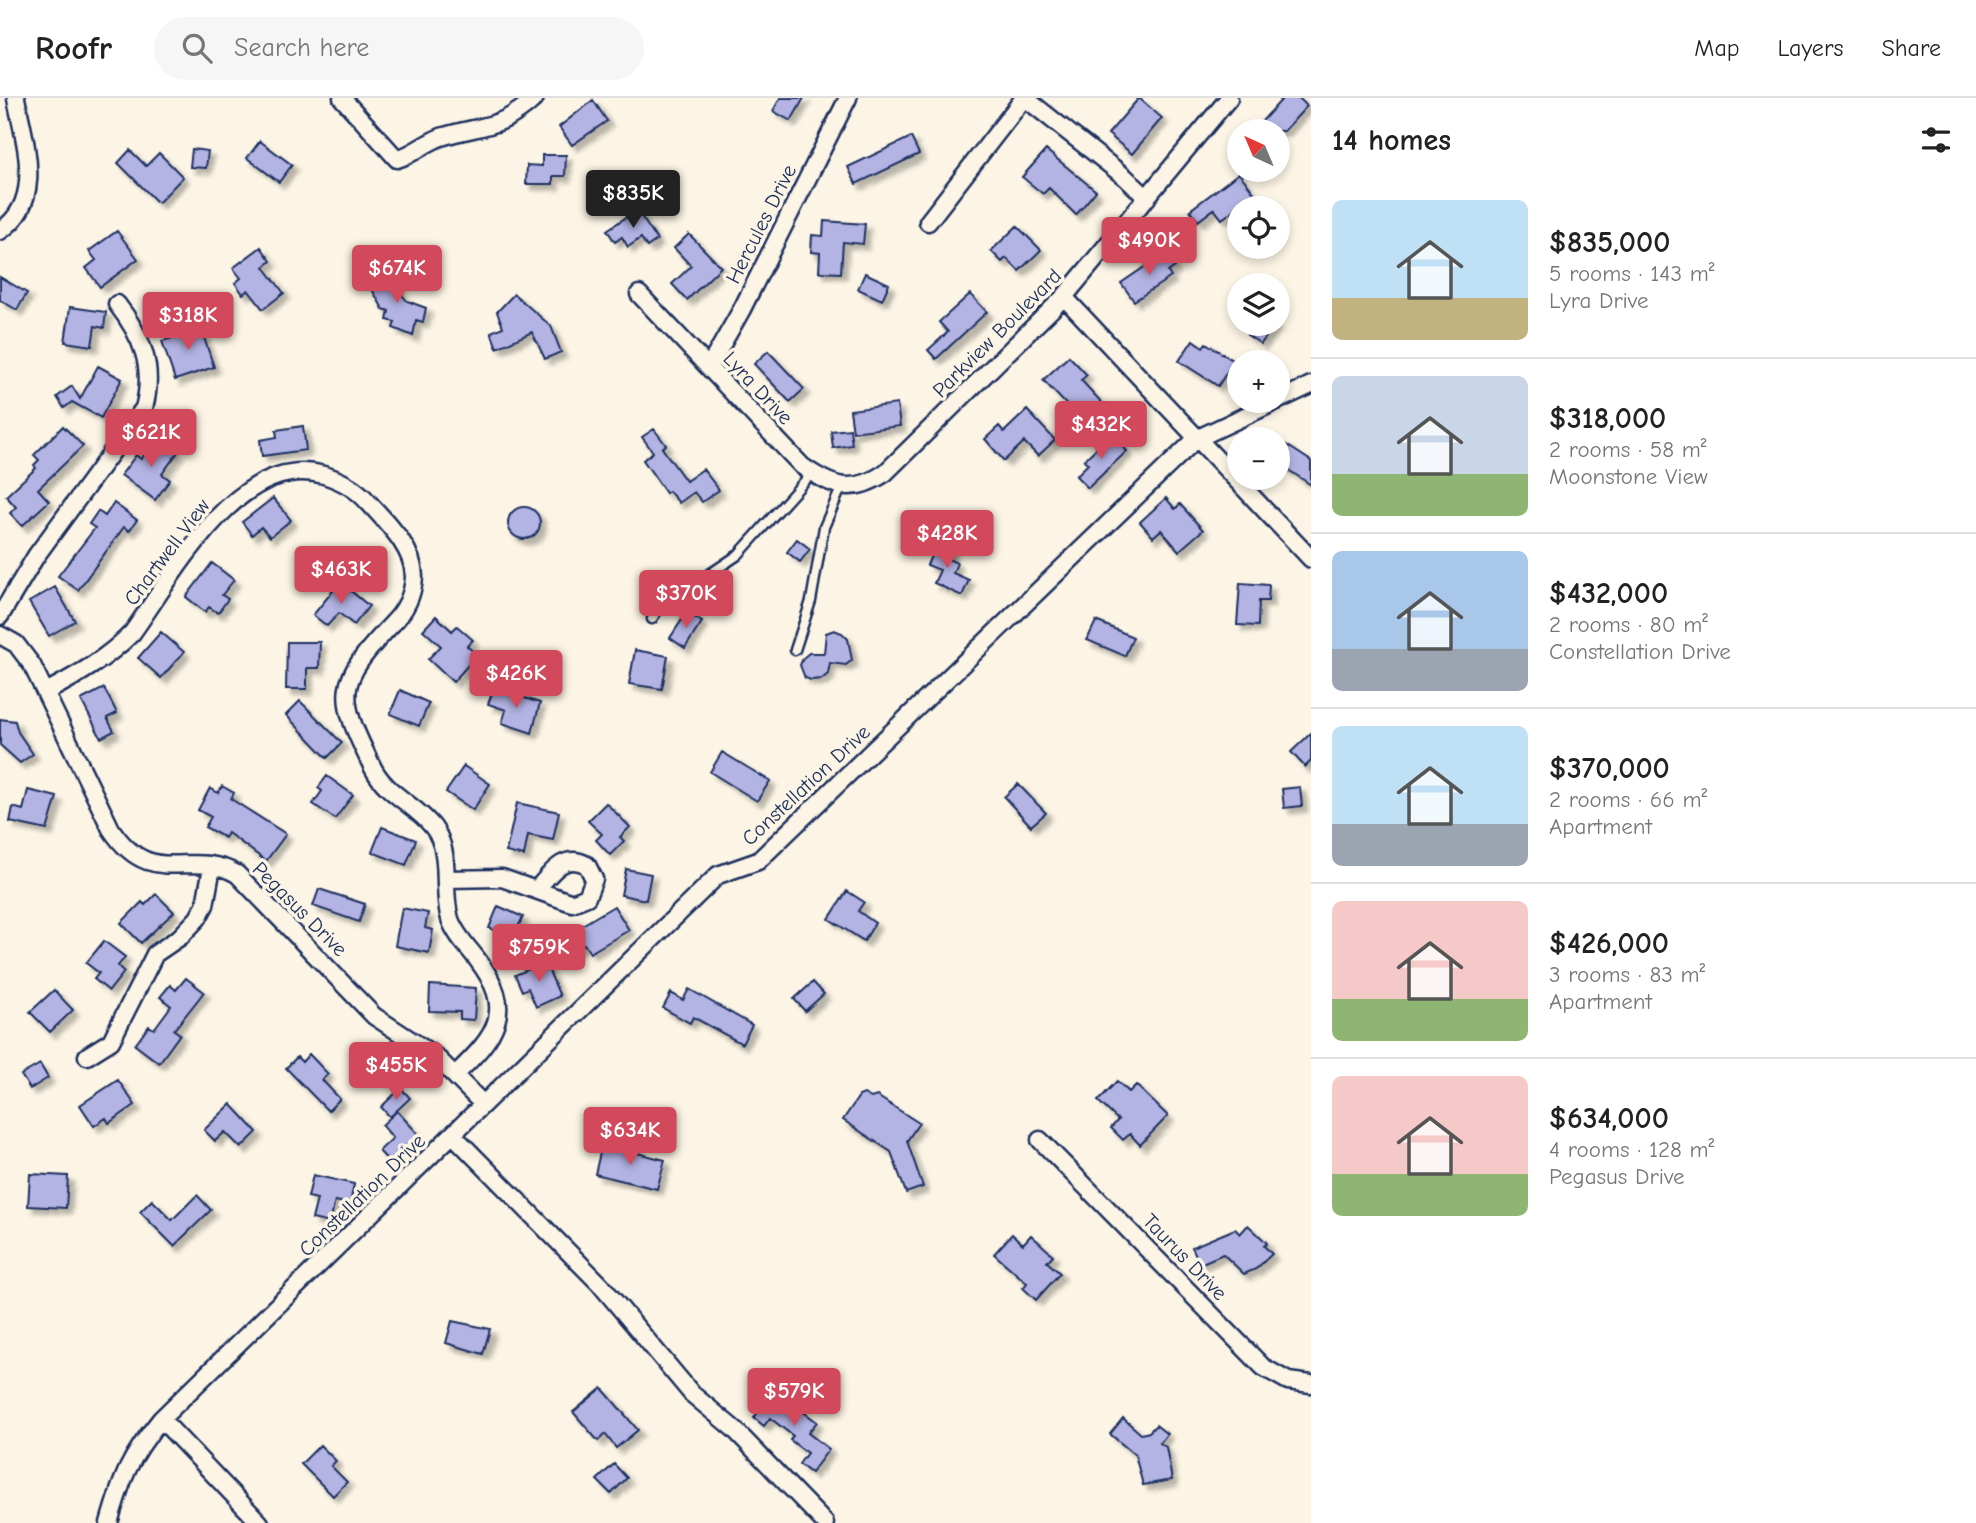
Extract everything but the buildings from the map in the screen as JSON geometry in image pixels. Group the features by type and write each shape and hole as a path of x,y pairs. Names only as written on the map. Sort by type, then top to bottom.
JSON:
{"street":[{"path":"0,230 16,217 28,192 29,175 16,98"},
{"path":"342,98 392,157 402,158 444,136 490,127 522,110 535,98"},
{"name":"Hercules Drive","path":"709,367 742,309 848,98"},
{"path":"928,222 1024,98 1125,177 1147,198"},
{"name":"Parkview Boulevard","path":"861,486 885,473 1064,297 1229,98"},
{"name":"Lyra Drive","path":"639,294 812,473 842,486 861,486"},
{"path":"1064,297 1311,559"},
{"path":"0,616 36,556 144,408 148,390 148,358 117,304"},
{"name":"Constellation Drive","path":"109,1523 130,1460 161,1419 454,1136 483,1104 718,875 758,861 1196,439 1311,385"},
{"name":"Chartwell View","path":"46,692 88,670 118,648 218,516 247,489 281,474 307,472 330,477 367,500 407,548 414,576 409,602 350,673 347,696 353,724 374,770 392,792 424,817 438,835 451,920 493,981 499,1009 488,1042 455,1074"},
{"name":"Pegasus Drive","path":"0,635 24,653 46,692 111,829 127,850 154,864 228,869 245,880 374,1016 427,1050 455,1074 483,1104"},
{"path":"87,1056 111,1041 155,954 180,937 198,918 205,905 212,867"},
{"path":"446,879 490,876 537,889"},
{"path":"454,1136 600,1284 692,1394 734,1429 825,1523"},
{"name":"Taurus Drive","path":"1040,1140 1263,1367 1288,1381 1311,1384"},
{"path":"161,1419 260,1523"}],"lane":[{"path":"652,620 659,608 738,555 812,473"},
{"path":"795,650 811,601 824,527 842,486"}]}
